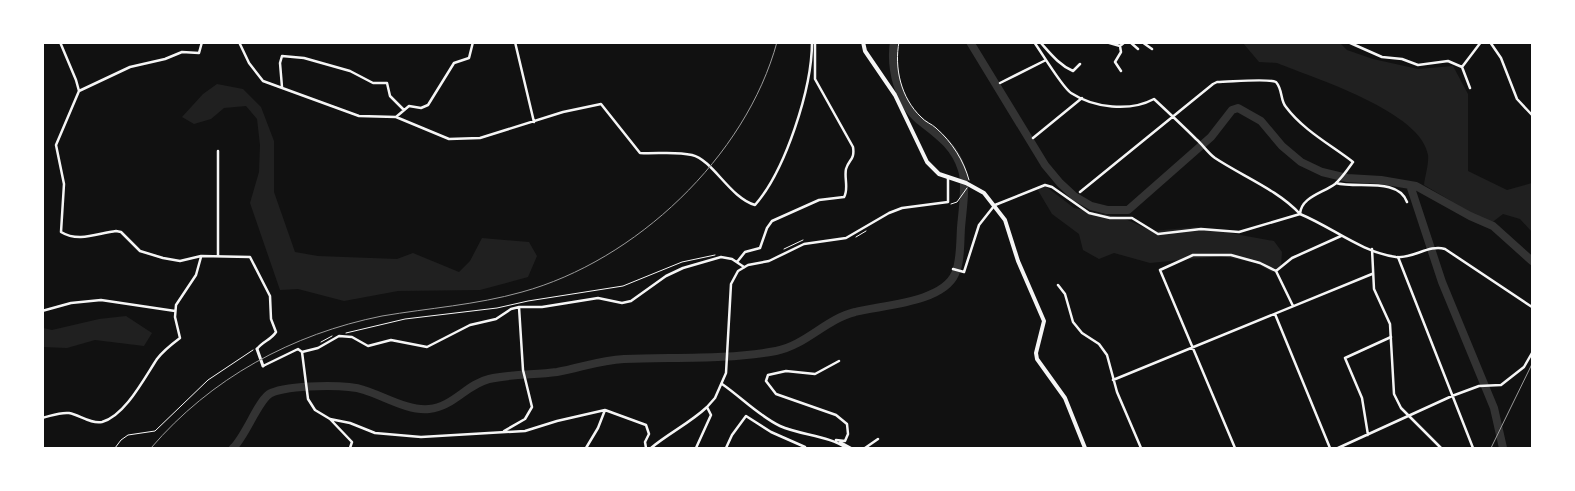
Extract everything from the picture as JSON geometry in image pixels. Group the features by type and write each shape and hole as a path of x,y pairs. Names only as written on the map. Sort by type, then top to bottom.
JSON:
{"main road":[{"path":"863,42 865,51 895,95 927,162 939,174 984,193 1010,231 1018,261 1043,315 1044,328 1036,353 1037,359 1065,398 1085,448"},
{"path":"257,349 263,366"}],"street":[{"path":"60,42 79,91 56,145 64,184 62,232 68,236 84,237 116,231 121,232 145,253 180,261 201,256 250,257 270,296 271,319 276,332 272,338 261,344 257,349"},
{"path":"79,91 130,67 165,59 182,52 199,53 202,42"},
{"path":"239,42 249,63 263,81 359,116 396,117 440,136 466,140 480,138 601,104 640,153 693,155 720,176 725,185 755,206 774,178 796,123 814,42"},
{"path":"396,117 409,106 421,108 428,104 454,63 469,58 473,42"},
{"path":"515,42 534,122"},
{"path":"737,262 745,252 760,248 767,228 772,221 819,200 844,197 846,193 846,168 854,158 854,147 815,79 814,42"},
{"path":"1034,42 1070,93 1103,107 1143,104 1154,99 1213,157 1273,194 1300,214 1341,236 1398,257 1426,252 1436,248 1445,249 1532,307"},
{"path":"1040,42 1052,57 1067,68 1073,70 1080,64"},
{"path":"1106,42 1120,46"},
{"path":"1120,46 1125,42"},
{"path":"1130,42 1138,50"},
{"path":"1142,42 1152,49"},
{"path":"1348,42 1382,57 1402,59 1418,65 1442,60 1457,63 1462,67 1470,88"},
{"path":"1462,67 1481,42"},
{"path":"1490,42 1503,63 1517,99 1532,115"},
{"path":"1120,46 1121,52 1116,62 1121,71"},
{"path":"282,87 280,62 282,56 304,58 350,72 373,83 387,83 390,96 404,110"},
{"path":"1000,83 1046,60"},
{"path":"1080,192 1213,84 1272,80 1280,87 1284,105 1294,117 1354,162 1336,183 1311,198 1300,209 1300,214"},
{"path":"1033,138 1082,98"},
{"path":"218,151 218,256"},
{"path":"651,448 663,438 688,424 707,407 715,398 722,384 728,364 731,284 734,275 744,267 769,261 804,244 836,241 855,234 902,208 948,202 948,178"},
{"path":"1336,183 1393,188 1405,196 1407,202"},
{"path":"953,269 964,272 978,225 994,206 1045,185 1052,187 1089,213 1110,218 1132,218 1158,234 1201,229 1239,232 1300,214"},
{"path":"1276,271 1292,258 1341,236"},
{"path":"1372,248 1374,289 1390,324 1392,337 1394,394 1400,408 1441,448"},
{"path":"1236,448 1160,270 1182,258 1203,255 1231,256 1260,263 1276,271 1293,306"},
{"path":"42,418 71,413 102,422 116,414 145,379 158,358 180,338 175,311 176,305 196,275 201,256"},
{"path":"263,366 298,349 302,352 318,348 339,336 346,336 368,346 391,340 427,347 470,325 496,319 511,309 542,307 598,298 622,303 639,297 666,276 683,268 722,257 737,262 744,267"},
{"path":"1398,257 1473,448"},
{"path":"1113,380 1193,349 1372,274"},
{"path":"1058,285 1065,294 1073,322 1082,333 1099,344 1107,355 1113,380 1141,448"},
{"path":"42,311 71,303 101,300 175,311"},
{"path":"503,432 525,419 532,407 523,370 519,307"},
{"path":"1275,314 1330,448"},
{"path":"1368,435 1362,398 1345,358 1392,337"},
{"path":"302,352 307,392 315,410 330,419 352,442 350,448"},
{"path":"1338,448 1452,396 1479,386 1496,386 1509,381 1524,367 1532,353"},
{"path":"722,384 778,425 819,439 845,441 848,434 847,424 836,415 776,394 766,380 768,374 786,371 814,374 823,371 839,360"},
{"path":"696,448 709,423 711,415 707,407"},
{"path":"330,419 350,423 375,433 403,437 525,431 557,421 605,410 646,425 649,434 646,448"},
{"path":"586,448 598,428 605,410"},
{"path":"726,448 732,435 746,416 770,432 804,448"},
{"path":"865,448 878,439"},
{"path":"836,440 846,448"},
{"path":"836,440 851,448"}],"path":[{"path":"898,42 896,65 903,89 920,117 936,128 964,164 968,185 957,202 946,205"},
{"path":"855,234 856,237 870,228"},
{"path":"782,251 802,240 811,239"},
{"path":"344,333 405,320 497,308 528,301 623,286 682,262 717,254"},
{"path":"314,347 336,334"},
{"path":"115,448 128,435 155,430 208,380 257,349"}],"shaded area":[{"path":"1243,43 1340,43 1347,50 1373,59 1418,69 1453,66 1468,94 1468,171 1507,190 1532,183 1532,232 1520,219 1503,214 1490,224 1424,185 1428,155 1421,139 1407,125 1387,111 1339,87 1277,63 1259,62"},
{"path":"217,84 243,89 261,107 274,141 274,192 295,252 318,256 397,259 413,253 459,272 470,261 482,238 529,242 537,256 528,277 480,290 398,291 344,301 298,289 280,290 250,203 259,172 260,145 257,119 246,106 224,108 211,119 194,124 182,117 203,94"},
{"path":"1044,185 1074,208 1123,218 1152,231 1197,227 1274,241 1282,252 1281,266 1272,272 1256,263 1221,256 1150,263 1114,253 1099,259 1083,250 1079,234 1052,214 1036,187"},
{"path":"126,316 152,333 144,346 95,340 67,348 43,347 43,328 52,330 99,319"}],"waterway":[{"path":"233,448 266,396 279,390 318,386 356,388 412,408 429,409 445,404 481,382 497,377 557,372 615,360 719,357 776,351 797,343 845,315 895,305 925,297 938,291 948,284 955,274 958,263 964,199 962,170 950,147 919,120 906,104 897,84 893,62 894,42"},
{"path":"970,42 1045,165 1074,196 1091,206 1107,210 1128,210 1211,137 1232,110 1238,108 1261,121 1282,146 1301,162 1322,172 1347,178 1381,180 1416,186 1470,216 1493,226 1532,261"},
{"path":"1410,185 1442,282 1494,408 1503,448"}],"railway":[{"path":"151,448 174,423 200,400 255,362 285,347 316,334 382,316 470,303 522,292 564,277 605,256 644,230 680,198 712,163 740,125 762,84 777,42"},
{"path":"1491,448 1532,364"}]}
